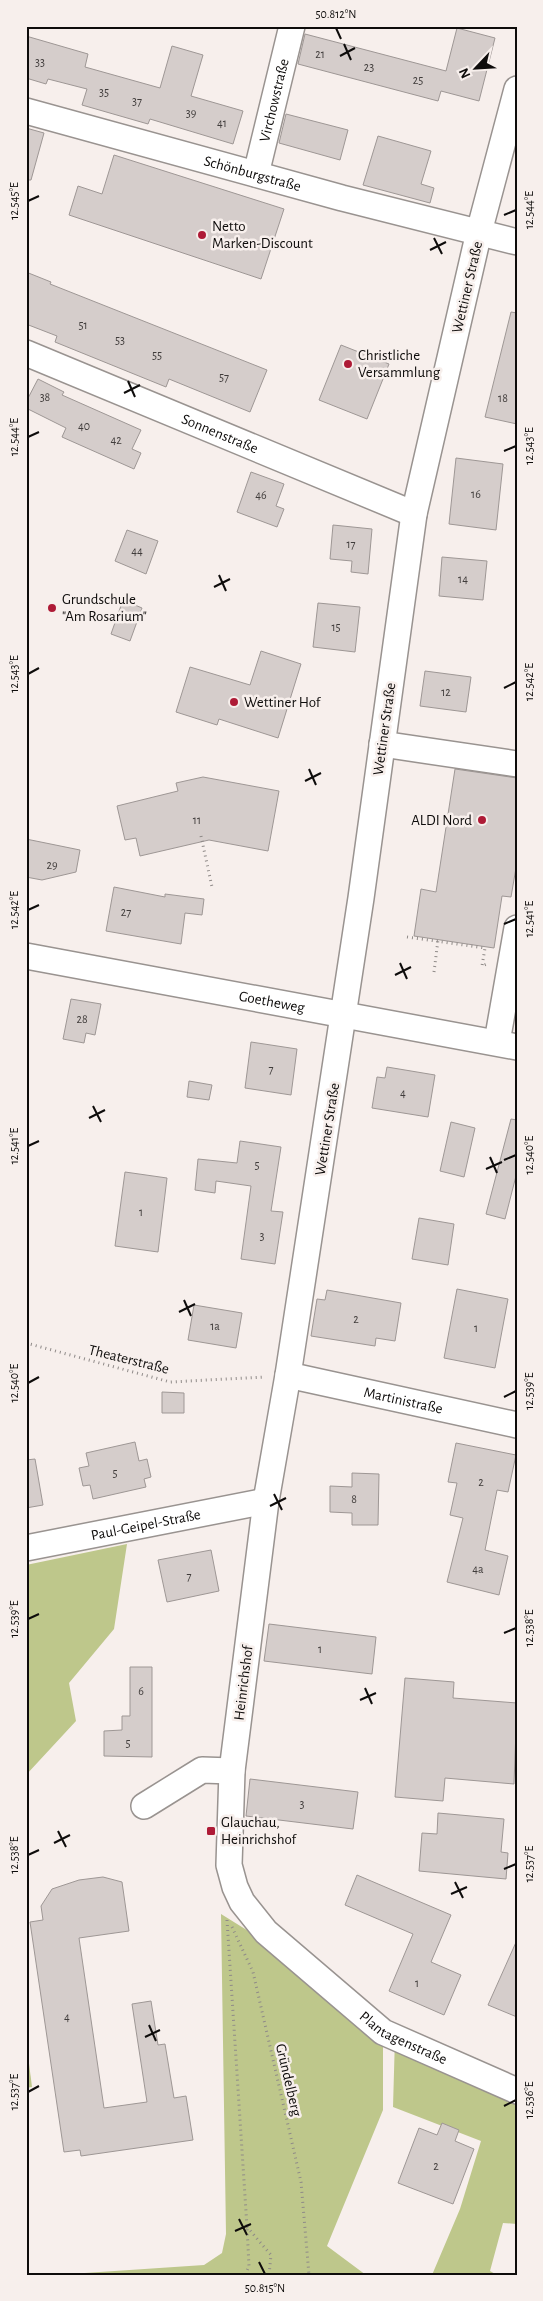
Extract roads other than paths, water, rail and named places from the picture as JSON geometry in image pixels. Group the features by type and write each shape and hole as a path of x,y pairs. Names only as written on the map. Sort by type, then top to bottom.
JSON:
{"street":[{"name":"Virchowstraße","path":"256,174 292,26"},
{"name":"Wettiner Straße","path":"288,1376 344,1013 414,514 480,232 517,89"},
{"name":"Schönburgstraße","path":"26,111 256,174 517,242"},
{"name":"Sonnenstraße","path":"26,353 414,514"},
{"path":"382,744 517,764"},
{"path":"507,1044 515,938"},
{"name":"Goetheweg","path":"26,956 507,1044"},
{"name":"Martinistraße","path":"288,1376 517,1425"},
{"name":"Heinrichshof","path":"288,1376 266,1501 232,1771 229,1865 235,1887 242,1902 266,1932 303,1965"},
{"name":"Paul-Geipel-Straße","path":"26,1548 266,1501"},
{"path":"144,1806 202,1770 232,1771"},
{"name":"Plantagenstraße","path":"303,1965 383,2032 517,2091"}],"place":[{"name":"Netto Marken-Discount","path":"202,235"},
{"name":"Christliche Versammlung","path":"348,364"},
{"name":"Grundschule \"Am Rosarium\"","path":"52,608"},
{"name":"Wettiner Hof","path":"234,702"},
{"name":"ALDI Nord","path":"482,820"},
{"name":"Glauchau, Heinrichshof","path":"211,1831"}]}
